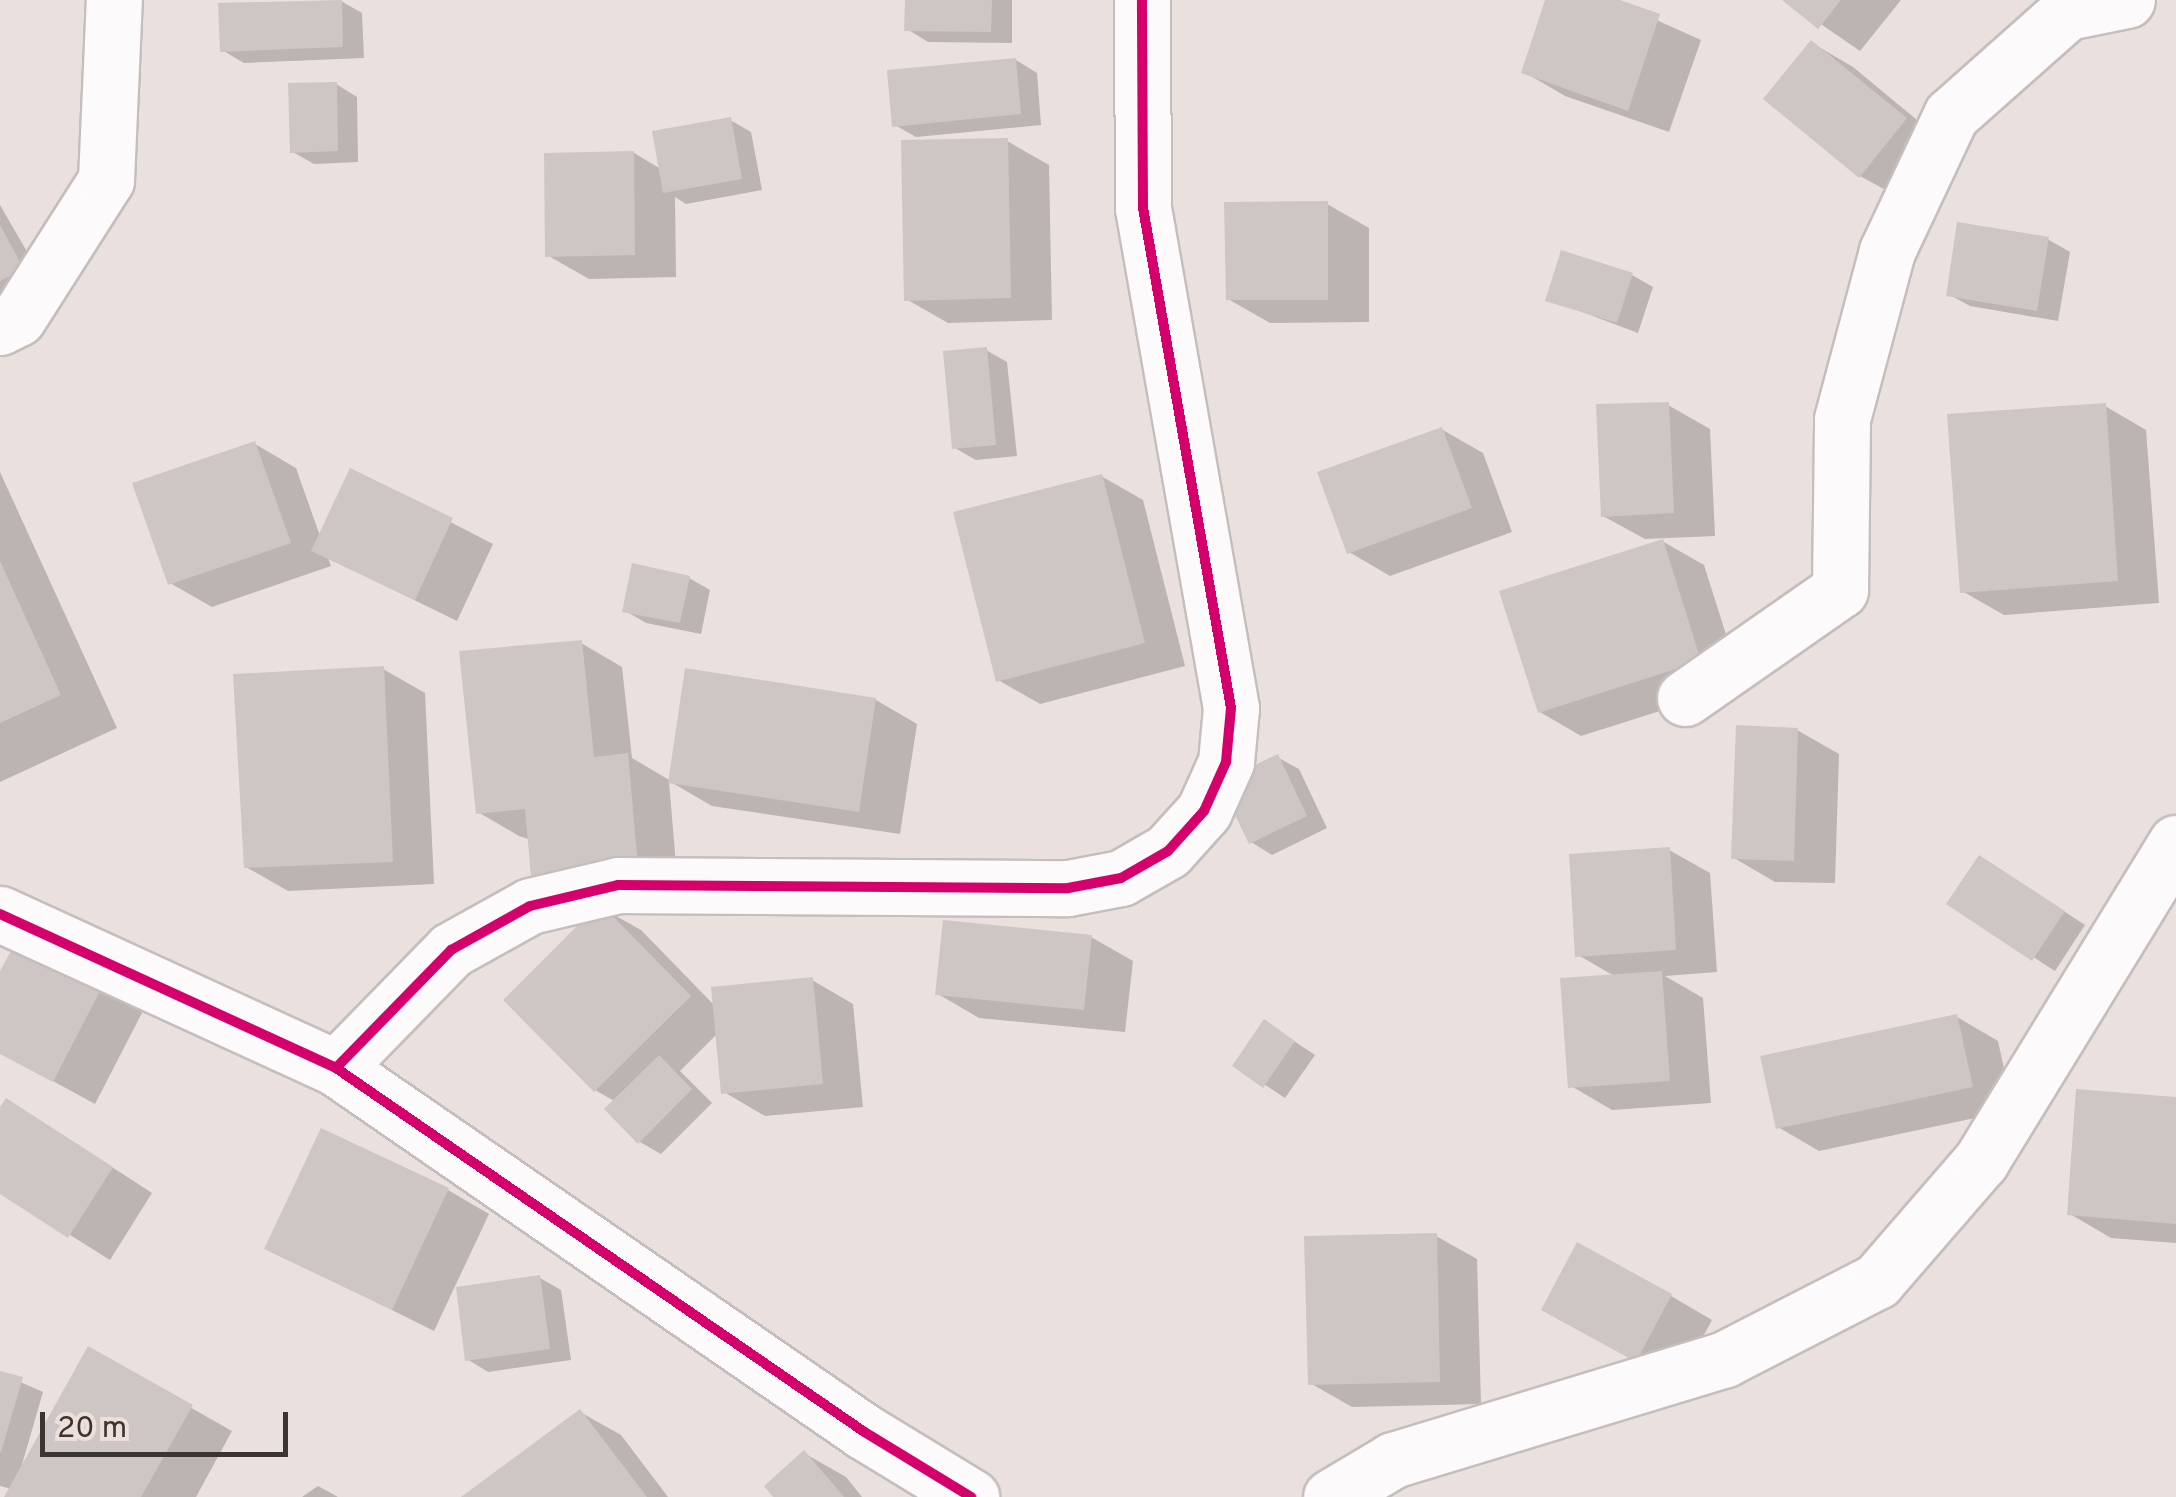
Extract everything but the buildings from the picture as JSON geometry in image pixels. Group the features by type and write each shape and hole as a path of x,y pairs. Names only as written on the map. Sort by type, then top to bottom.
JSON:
{"street":[{"path":"0,326 18,318 106,180 114,0"},
{"path":"336,1068 451,950 530,906 618,885 1068,888 1120,878 1168,851 1204,811 1226,762 1231,708 1143,208 1142,0"},
{"path":"1686,698 1840,590 1842,419 1887,250 1951,116 2067,12 2128,0"},
{"path":"1331,1497 1392,1460 1725,1359 1876,1281 1981,1161 2176,843"},
{"path":"0,914 336,1068 863,1431 971,1497"}],"cycle path":[{"path":"336,1068 451,950 530,906 618,885 1068,888 1121,878 1168,851 1204,811 1226,762 1231,708 1143,208 1142,0"},
{"path":"0,914 336,1068 863,1431 971,1497"}]}
